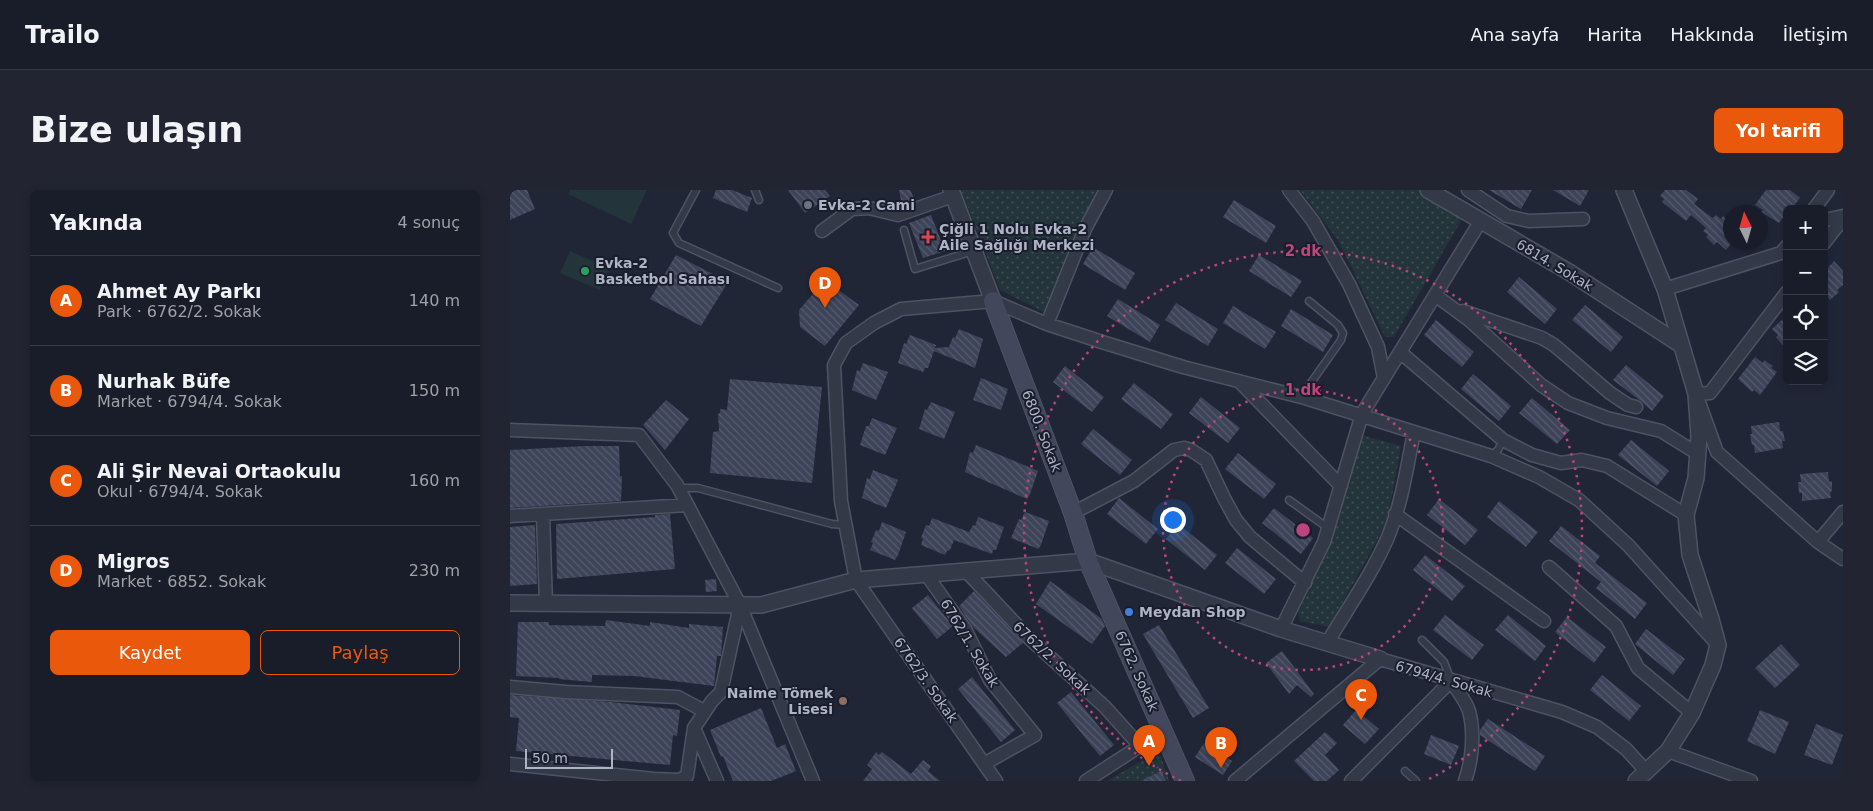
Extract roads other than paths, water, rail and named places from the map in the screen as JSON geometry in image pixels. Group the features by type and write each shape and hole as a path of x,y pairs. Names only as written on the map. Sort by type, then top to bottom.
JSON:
{"main road":[{"name":"6800. Sokak","path":"993,301 1073,513 1088,561"},
{"name":"6762. Sokak","path":"1088,561 1185,781"}],"street":[{"path":"1047,324 1086,228 1106,190"},
{"path":"1289,190 1313,221 1349,284 1378,347 1384,378"},
{"name":"6814. Sokak","path":"1428,190 1480,222 1570,272 1681,344"},
{"path":"1468,190 1507,216 1529,221 1583,219"},
{"path":"1624,190 1666,289 1696,394 1717,452 1818,542 1843,559"},
{"path":"1817,205 1828,190"},
{"path":"822,231 852,208 869,208 898,215 952,193 993,301"},
{"path":"1828,220 1843,218"},
{"path":"1828,239 1843,218"},
{"path":"1281,629 1305,583 1328,528 1362,414 1480,222"},
{"path":"1666,289 1783,250"},
{"path":"1435,295 1469,320 1542,386 1568,403 1607,418 1661,431 1698,454"},
{"path":"1696,394 1710,393 1785,295"},
{"path":"856,580 841,501 834,365 846,343 901,309 993,301 1047,324 1174,364 1305,398 1445,440 1491,456 1539,477 1579,500 1628,545 1718,645"},
{"path":"1451,307 1542,338 1554,345 1610,393 1628,405 1636,407"},
{"path":"1400,352 1503,440 1532,455 1561,463 1582,460 1607,466 1686,515"},
{"path":"1239,381 1342,486"},
{"path":"1641,776 1668,751 1692,713 1713,665 1718,645 1690,555 1686,515 1696,478 1698,454 1699,436 1696,394"},
{"path":"510,430 639,435 679,488 740,605 813,781"},
{"path":"1327,643 1374,567 1396,514 1414,432"},
{"path":"1073,513 1134,481 1174,450 1184,448 1191,450 1206,460 1236,520 1250,537 1305,583"},
{"path":"510,516 687,505"},
{"path":"1818,542 1843,512"},
{"path":"1396,514 1544,621"},
{"path":"543,515 546,603"},
{"path":"510,603 761,605 856,580 1088,561 1281,629 1380,659"},
{"path":"1549,567 1616,626 1638,668 1692,713"},
{"name":"6762/2. Sokak","path":"965,570 1030,639 1105,707 1140,746"},
{"name":"6762/1. Sokak","path":"926,574 965,629 990,680 1035,735 984,764"},
{"name":"6762/3. Sokak","path":"856,580 996,781"},
{"path":"510,764 679,780 687,776 694,728 704,711 721,692 740,605"},
{"name":"6794/4. Sokak","path":"1235,781 1380,659 1562,712 1597,727 1626,749 1641,776"},
{"path":"1351,781 1451,681 1469,710 1471,755 1465,781"},
{"path":"510,687 566,692 678,697 704,711"},
{"path":"694,728 717,781"},
{"path":"1086,781 1140,746 1167,740"},
{"path":"1668,751 1751,781"}],"lane":[{"path":"696,190 673,234 679,243 778,288"},
{"path":"754,190 759,200"},
{"path":"904,230 916,269 973,251"},
{"path":"1305,398 1308,387 1341,340 1343,333 1338,325 1309,301"},
{"path":"1491,456 1498,450 1503,440"},
{"path":"679,488 698,488 832,524 846,525"},
{"path":"1289,500 1328,528"},
{"path":"1422,640 1444,662 1451,681"},
{"path":"1406,771 1416,781"}],"place":[{"name":"Evka-2 Cami","path":"808,205"},
{"name":"Çiğli 1 Nolu Evka-2 Aile Sağlığı Merkezi","path":"928,237"},
{"name":"Evka-2 Basketbol Sahası","path":"585,271"},
{"name":"Migros","path":"825,308"},
{"name":"Meydan Shop","path":"1129,612"},
{"name":"Naime Tömek Lisesi","path":"843,701"},
{"name":"Ali Şir Nevai Ortaokulu","path":"1361,720"},
{"name":"Ahmet Ay Parkı","path":"1149,766"},
{"name":"Nurhak Büfe","path":"1221,768"}]}
